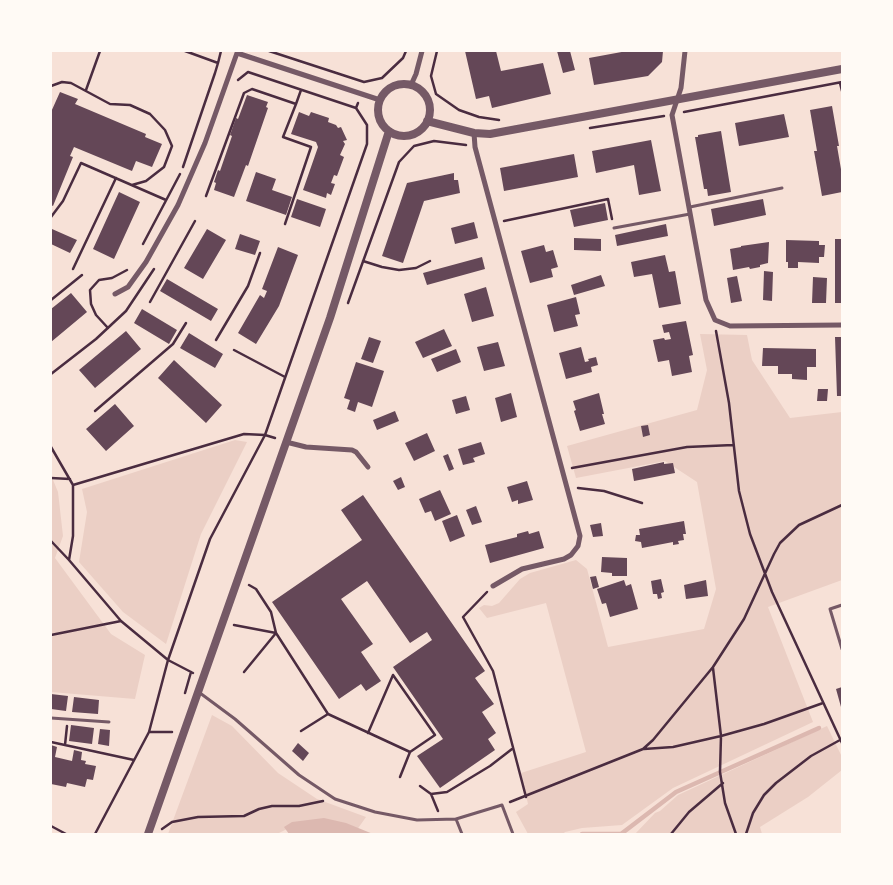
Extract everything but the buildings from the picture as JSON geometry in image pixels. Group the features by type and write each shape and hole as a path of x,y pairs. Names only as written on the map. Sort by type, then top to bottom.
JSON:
{"street":[{"path":"411,85 422,51"},
{"path":"685,51 681,88 672,114 706,300 715,320 730,326 842,326"},
{"path":"115,294 128,287 133,281 146,262 178,205 204,143 237,52 380,100"},
{"path":"427,121 474,133 490,134 842,69"},
{"path":"411,85 422,91 427,98 430,112 427,121 420,130 411,134 397,134 389,131 379,117 378,108 380,100 386,91 393,86 411,85"},
{"path":"148,834 330,318 389,131"},
{"path":"474,133 475,147 580,536 575,551 564,559 522,569 492,586"},
{"path":"286,442 306,447 352,450 356,452 368,467"}],"lane":[{"path":"690,207 782,188"},
{"path":"614,228 691,214"},
{"path":"842,605 830,609 842,649"},
{"path":"198,692 235,719 299,776 335,799 375,812 417,820 456,818 502,805 513,834"},
{"path":"51,718 109,722"},
{"path":"456,818 462,834"}],"path":[{"path":"86,90 100,51"},
{"path":"185,51 218,63"},
{"path":"141,248 181,171 215,74 221,51"},
{"path":"269,51 364,82 382,78 403,58 406,51"},
{"path":"437,51 431,76 436,94 459,110 479,117 500,121"},
{"path":"95,834 149,732 168,660 210,538 265,435 367,144 367,125 356,108 248,72 237,81 215,74"},
{"path":"51,86 62,82 71,83 110,104 130,105 150,114 165,130 172,146 164,167 146,181 132,185"},
{"path":"356,108 364,82"},
{"path":"587,129 841,82 842,91"},
{"path":"206,196 244,93 252,89 296,104"},
{"path":"285,224 312,147 283,136 301,90"},
{"path":"347,305 399,162 414,146 434,141 475,147"},
{"path":"51,217 64,201 81,163 166,200"},
{"path":"73,269 116,178"},
{"path":"495,223 608,199 614,228"},
{"path":"150,302 195,221"},
{"path":"216,340 248,286 260,253"},
{"path":"363,261 399,270 416,268 430,260"},
{"path":"108,328 96,315 90,304 90,290 100,280 112,278 126,272 131,264"},
{"path":"51,300 82,275"},
{"path":"715,320 716,337 729,403 744,512 750,534 766,571 772,592 841,741 810,756 764,795 753,813 746,834"},
{"path":"95,411 173,344 186,322"},
{"path":"234,350 285,377"},
{"path":"74,485 244,434 265,435 286,442"},
{"path":"561,470 687,447 734,445"},
{"path":"51,447 74,485 73,536 70,560"},
{"path":"51,478 70,479"},
{"path":"566,488 575,487 604,491 642,503"},
{"path":"643,749 713,667 744,619 774,554 786,536 807,521 842,505"},
{"path":"51,542 70,560 121,621 168,660 203,679"},
{"path":"246,593 249,584 256,589 271,612 276,633 328,714 410,752"},
{"path":"492,586 464,617 493,672 526,797"},
{"path":"237,617 234,625 276,633"},
{"path":"51,635 121,621"},
{"path":"244,672 276,633"},
{"path":"713,667 721,736 720,772 726,803 736,834"},
{"path":"184,696 191,672"},
{"path":"368,733 394,675 435,735 410,752 400,777"},
{"path":"502,805 643,749 673,747 721,736 764,724 823,703"},
{"path":"301,731 328,714"},
{"path":"65,744 68,719"},
{"path":"149,732 172,732 174,727"},
{"path":"51,742 134,760"},
{"path":"432,794 447,792 490,766 512,749"},
{"path":"671,834 689,812 723,782"},
{"path":"420,786 432,794 441,819"},
{"path":"162,823 159,831 172,822 198,817 244,816 258,809 272,806 299,806 335,799"},
{"path":"51,826 66,834"}],"shaded area":[{"path":"700,334 747,335 752,360 790,418 842,412 842,580 768,607 813,722 673,788 622,825 582,828 563,834 528,834 516,812 528,804 521,773 586,752 546,603 487,618 479,608 484,605 492,606 499,603 520,579 530,573 576,560 587,569 608,647 704,629 716,589 697,482 665,461 576,478 567,446 697,410 707,370"},
{"path":"235,440 247,442 201,534 166,644 123,612 79,562 87,512 82,489"},
{"path":"51,475 58,492 63,536 55,558 111,634 145,655 135,699 51,692"},
{"path":"212,715 232,726 278,773 317,799 366,817 354,834 297,824 277,834 168,834"},
{"path":"827,726 842,757 842,770 808,797 760,827 762,834 635,834 655,813 660,811 678,795"},
{"path":"324,818 346,823 373,834 289,834 284,827 292,822"}],"waterway":[{"path":"582,834 621,834 676,792 819,728"}]}
